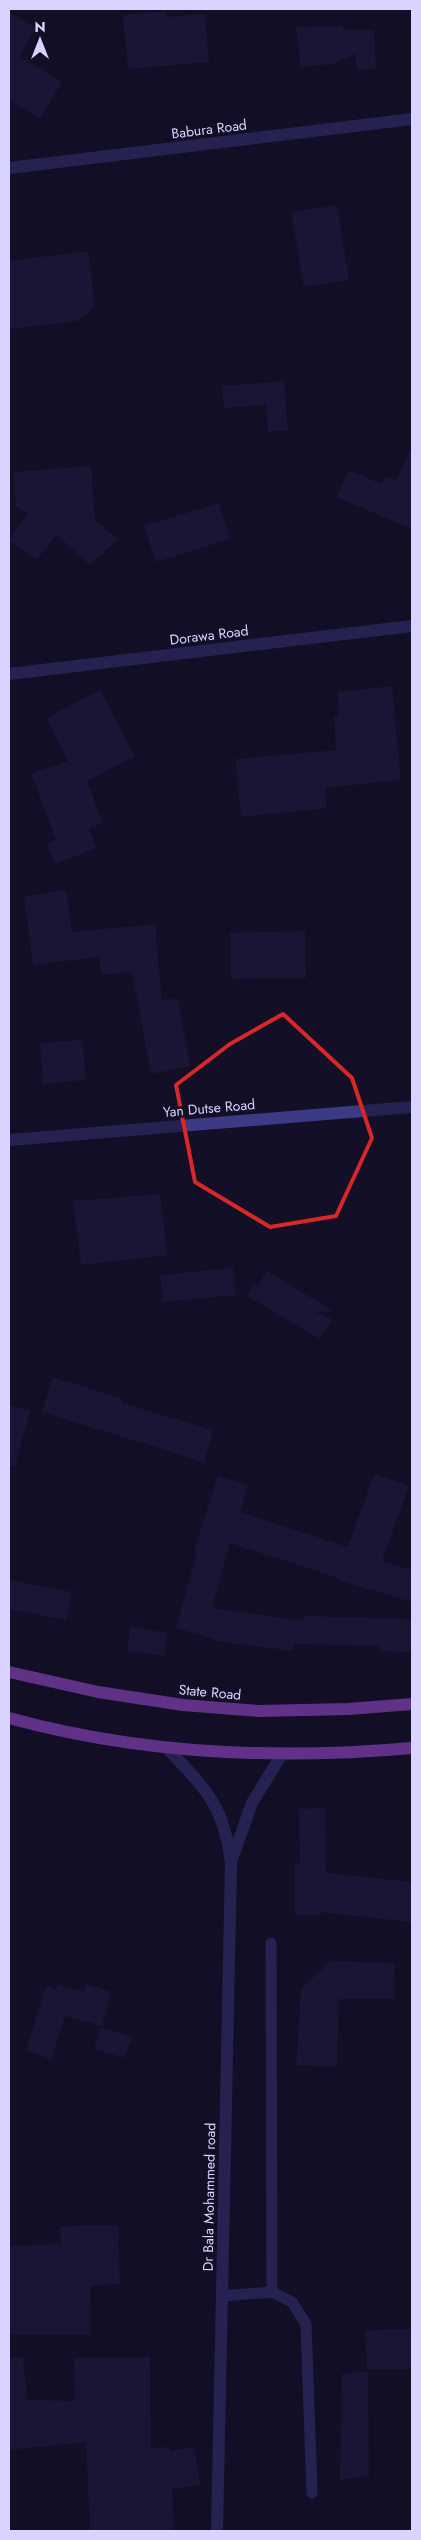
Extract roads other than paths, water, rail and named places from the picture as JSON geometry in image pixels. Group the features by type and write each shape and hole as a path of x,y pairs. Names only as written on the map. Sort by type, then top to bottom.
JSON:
{"main road":[{"name":"State Road","path":"9,1672 98,1692 183,1705 259,1711 348,1709 412,1704"},
{"path":"9,1718 96,1737 167,1748 239,1754 316,1755 412,1748"}],"street":[{"name":"Babura Road","path":"9,168 412,119"},
{"name":"Dorawa Road","path":"9,674 412,626"},
{"name":"Yan Dutse Road","path":"9,1140 412,1107"},
{"path":"167,1748 204,1787 219,1811 227,1835 230,1864"},
{"path":"230,1864 252,1803 282,1754"},
{"name":"Dr Bala Mohammed road","path":"216,2531 230,1864"}],"lane":[{"path":"272,1943 272,2292"},
{"path":"222,2296 272,2292 292,2302 306,2324 312,2493"}]}
